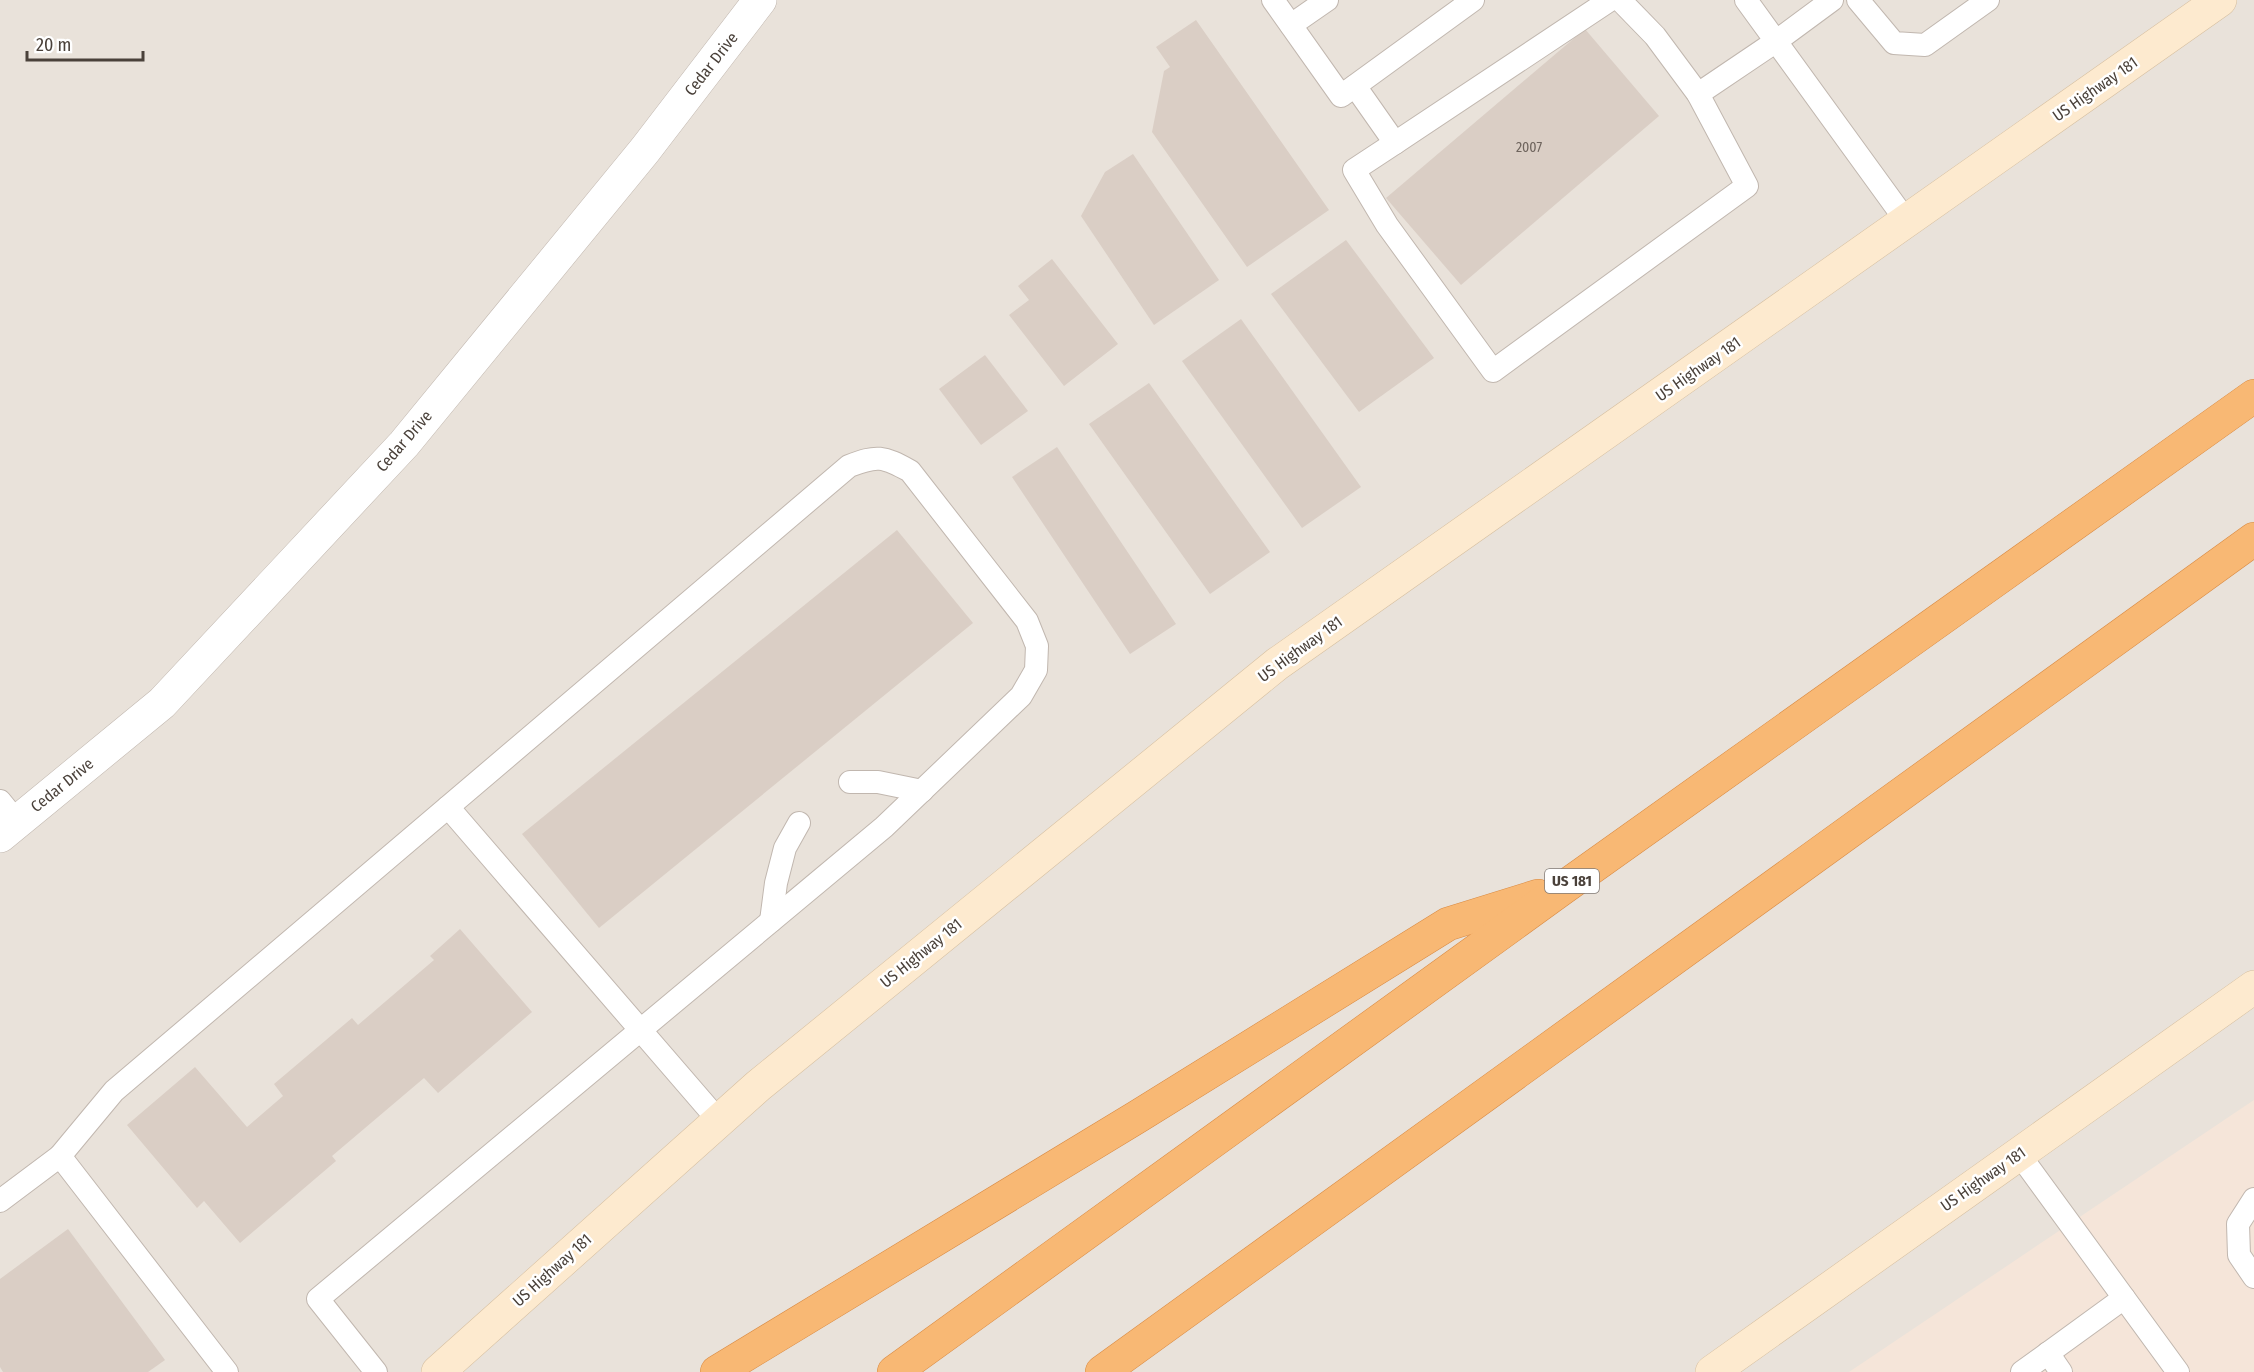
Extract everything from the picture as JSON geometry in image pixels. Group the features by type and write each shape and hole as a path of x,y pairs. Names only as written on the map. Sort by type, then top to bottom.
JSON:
{"highway":[{"name":"US 181","path":"894,1372 1563,888 2254,396"},
{"path":"1102,1372 1249,1268 2254,539"},
{"path":"717,1372 1137,1117 1448,924 1563,888"},
{"path":"1139,1372 1249,1268"}],"main road":[{"name":"US Highway 181","path":"438,1372 758,1086 1277,664 2220,0"},
{"name":"US Highway 181","path":"1712,1372 2254,987"}],"street":[{"name":"Cedar Drive","path":"6,820 162,704 404,444 645,150 760,0"}],"lane":[{"path":"1273,0 1341,96 1473,0"},
{"path":"1291,25 1327,0"},
{"path":"1610,0 1354,170 1387,225 1493,371 1748,186 1698,94 1654,36 1620,0"},
{"path":"1746,0 1907,222"},
{"path":"1698,94 1832,0"},
{"path":"1858,0 1894,43 1925,45 1988,0"},
{"path":"1355,86 1395,143"},
{"path":"0,1201 60,1156 114,1091 849,466 871,457 891,461 910,471 1027,621 1037,646 1036,670 1021,696 884,827 318,1299 376,1372"},
{"path":"850,783 878,782 922,791"},
{"path":"448,807 719,1121"},
{"path":"771,921 776,883 785,848 799,823"},
{"path":"2019,1154 2178,1372"},
{"path":"60,1156 227,1372"},
{"path":"2254,1199 2238,1224 2238,1256 2254,1277"},
{"path":"2022,1372 2124,1298"},
{"path":"2048,1353 2061,1372"}],"shaded area":[{"path":"0,0 2254,0 2254,1372 0,1372"},
{"path":"2254,1100 2254,1372 1849,1372"}],"building":[{"path":"1196,20 1329,210 1247,267 1152,132 1164,71 1170,67 1156,47"},
{"path":"1585,29 1659,116 1461,285 1386,198"},
{"path":"1133,154 1219,280 1154,325 1081,216 1105,172"},
{"path":"1346,240 1434,358 1359,412 1271,294"},
{"path":"1052,259 1118,344 1064,386 1009,315 1029,300 1018,286"},
{"path":"1241,319 1361,487 1302,528 1182,361"},
{"path":"985,355 1028,411 981,445 939,389"},
{"path":"1149,383 1270,552 1210,594 1089,424"},
{"path":"1057,447 1176,624 1130,654 1012,477"},
{"path":"897,530 973,623 599,928 522,834"},
{"path":"460,929 532,1012 438,1093 424,1078 332,1156 336,1161 240,1243 204,1201 197,1208 127,1125 195,1067 247,1127 283,1096 274,1084 352,1018 358,1025 434,960 430,956"},
{"path":"68,1229 165,1360 148,1372 3,1372 0,1367 0,1279"}]}
